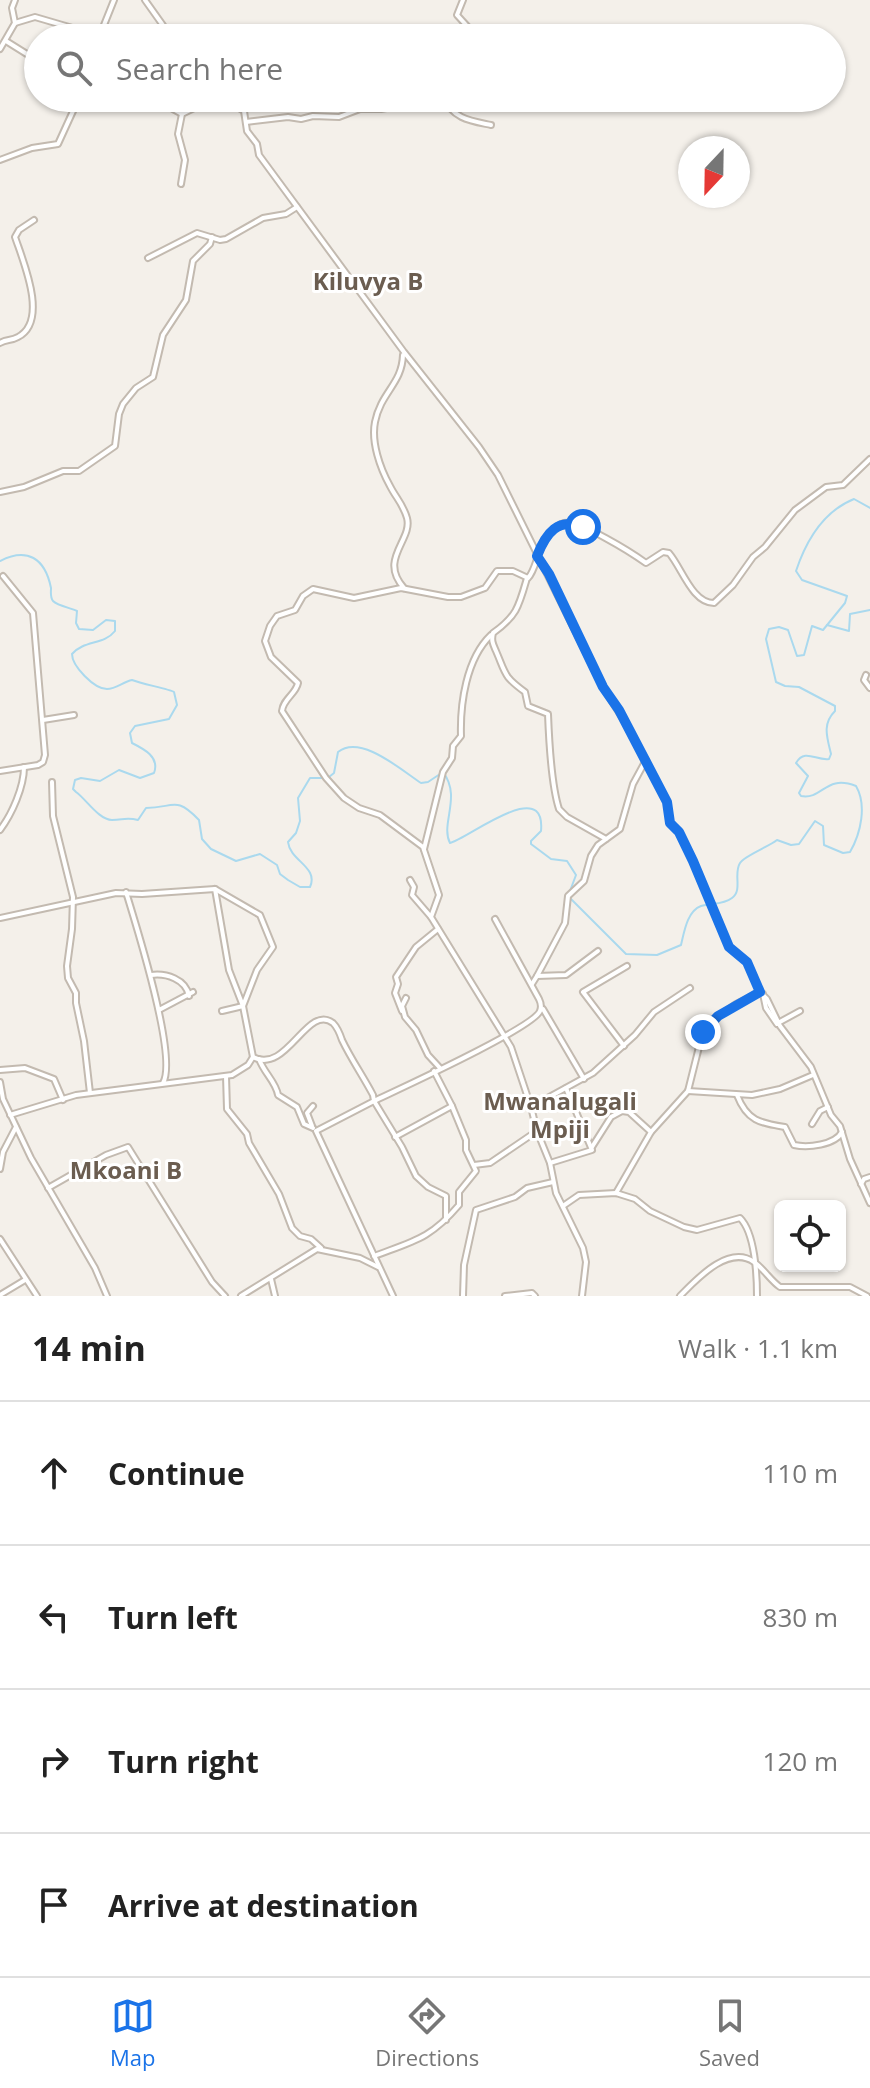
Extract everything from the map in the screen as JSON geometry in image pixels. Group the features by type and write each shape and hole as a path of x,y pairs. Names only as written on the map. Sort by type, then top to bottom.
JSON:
{"street":[{"path":"0,49 15,23 12,8 15,0"},
{"path":"104,24 114,0"},
{"path":"145,0 162,24"},
{"path":"463,0 457,15 465,24"},
{"path":"15,23 35,17 57,24"},
{"path":"5,41 24,53"},
{"path":"0,160 32,148 58,144 73,112"},
{"path":"178,112 182,114"},
{"path":"182,114 186,112"},
{"path":"242,112 247,131 257,144 259,155 404,352 487,456 549,574 603,687 667,802 670,823 679,832 687,849 724,938 732,951 747,962 770,1016 808,1063 842,1132 869,1200"},
{"path":"246,122 288,117 339,117 352,112"},
{"path":"454,112 491,125"},
{"path":"181,184 185,160 178,134 182,114"},
{"path":"148,258 197,233 226,239 263,218 286,214 297,207"},
{"path":"0,343 19,337 32,317 33,301 15,237 19,230 34,220"},
{"path":"0,492 24,487 63,471 79,471 115,446 120,410 136,388 153,377 163,335 186,300 193,261 210,244 212,237"},
{"path":"404,352 401,374 382,399 375,423 375,452 390,486 401,500 407,519 408,526 395,559 398,579 405,588"},
{"path":"431,917 439,895 424,849 443,772 452,758 453,746 461,736 468,678 479,651 491,635 515,614 544,541 558,525 573,523 627,549 646,563 663,552 669,553 698,597 707,603 714,603 733,585 753,557 795,510 826,487 843,485 870,459"},
{"path":"424,849 380,815 359,808 344,798 326,778 282,711 298,683 271,657 265,641 270,626 277,616 295,610 303,596 313,589 357,598 405,588 461,597 485,588 497,571 513,571 527,578"},
{"path":"0,771 41,764 45,758 33,613 3,576"},
{"path":"491,635 504,674 525,692 528,706 548,714 547,737 559,809 567,817 606,839"},
{"path":"866,675 864,680 870,688"},
{"path":"43,720 74,715"},
{"path":"532,984 565,923 568,896 584,881 591,856 620,829 633,784 646,760"},
{"path":"0,830 16,801 24,778 24,767"},
{"path":"52,782 53,816 73,894 67,966 70,983 76,993 90,1093"},
{"path":"410,880 414,887 412,895 431,917 506,1036 550,1163 553,1182 586,1262 582,1296"},
{"path":"0,918 95,896 215,889 260,915 272,941 273,950 261,961 243,1006"},
{"path":"215,889 231,978 243,1006 256,1058 277,1088 278,1095 297,1107 304,1124 315,1129 506,1036 538,1015 541,1007"},
{"path":"126,892 159,1010 167,1072 163,1083"},
{"path":"495,919 532,984 541,1007 584,1079"},
{"path":"438,929 416,947 396,977 398,984 395,993 424,1049 440,1068"},
{"path":"537,976 566,975 598,951"},
{"path":"624,1046 583,992 627,966"},
{"path":"151,975 163,974 181,981 191,994 159,1010"},
{"path":"531,1107 584,1079 624,1046 654,1012 690,988"},
{"path":"616,1193 651,1132 688,1091 708,1024 736,1004 761,993"},
{"path":"402,1011 406,998"},
{"path":"222,1011 243,1006"},
{"path":"779,1024 800,1011"},
{"path":"10,1115 90,1093 226,1076 240,1071 256,1058 277,1056 312,1023 323,1020 336,1027 416,1176 428,1187 446,1196 446,1220"},
{"path":"0,1070 25,1068 54,1079 63,1100"},
{"path":"374,1256 426,1237 459,1205 459,1192 474,1177 474,1165 466,1150 466,1140 434,1071"},
{"path":"688,1091 737,1095 767,1092 813,1075"},
{"path":"226,1076 227,1109 247,1134 249,1143 279,1194 292,1228 321,1248 360,1258 380,1269"},
{"path":"0,1082 10,1115 95,1268 107,1296"},
{"path":"566,1088 592,1148"},
{"path":"737,1095 745,1111 760,1123 785,1127 794,1145 804,1147 838,1139 842,1132"},
{"path":"313,1106 307,1113 393,1296"},
{"path":"395,1137 452,1106"},
{"path":"812,1124 816,1115 828,1107"},
{"path":"550,1163 590,1153 611,1117 622,1111 629,1112 651,1132"},
{"path":"0,1169 3,1152 16,1127"},
{"path":"474,1165 490,1163 537,1131"},
{"path":"48,1188 106,1155 128,1147 212,1282 225,1296"},
{"path":"861,1184 870,1177"},
{"path":"463,1296 464,1265 476,1210 515,1197 527,1188 553,1182"},
{"path":"563,1207 579,1195 616,1193 635,1199 663,1218 697,1230 740,1218 747,1227 755,1262 757,1296"},
{"path":"0,1239 37,1296"},
{"path":"241,1296 297,1259 321,1248"},
{"path":"680,1296 706,1272 740,1256 755,1262 780,1287 850,1287 867,1296"},
{"path":"271,1278 275,1296"},
{"path":"0,1295 26,1280"},
{"path":"505,1296 523,1293 535,1296"}],"waterway":[{"path":"569,897 626,954 657,955 681,945 687,923 696,909 732,898 737,891 740,863 777,840 791,845 799,844 815,821 823,826 824,845 843,853 850,852 861,819 861,802 856,786 837,783 808,796 799,793 808,776 796,763 799,759 803,756 829,759 827,726 835,706 799,687 776,682 766,639 769,629 779,627 788,630 797,656 804,655 812,626 823,630 845,603 847,596 802,580 796,571 805,549 825,519 843,504 854,499 870,508"},
{"path":"0,561 26,555 39,563 48,578 52,599 77,611 79,629 93,630 106,620 115,621 115,631 110,635 82,646 72,654 76,665 90,681 107,689 132,680 174,692 177,705 169,719 135,726 130,733 132,743 153,758 154,773 140,778 119,770 100,781 75,780 73,789 102,817 138,820 146,808 179,805 199,820 202,839 211,849 236,861 260,854 277,865 280,874 288,880 300,887 310,887 311,874 290,849 288,842 296,833 300,821 298,798 310,778 323,778"},
{"path":"827,625 849,631 850,614 870,610"},
{"path":"329,777 334,773 338,752 358,747 381,756 421,783 443,772 451,791 447,827 450,843 504,814 531,809 539,815 541,831 531,844 551,859 567,861 576,875 570,891"}],"district":[{"name":"Kiluvya B","path":"368,282"},
{"name":"Mwanalugali Mpiji","path":"560,1116"},
{"name":"Mkoani B","path":"126,1171"}],"route":[{"path":"583,527 573,523 558,525 544,541 537,556 549,574 603,687 619,710 667,802 670,823 679,832 693,861 724,938 732,951 747,962 760,992 718,1016 703,1032"}]}
